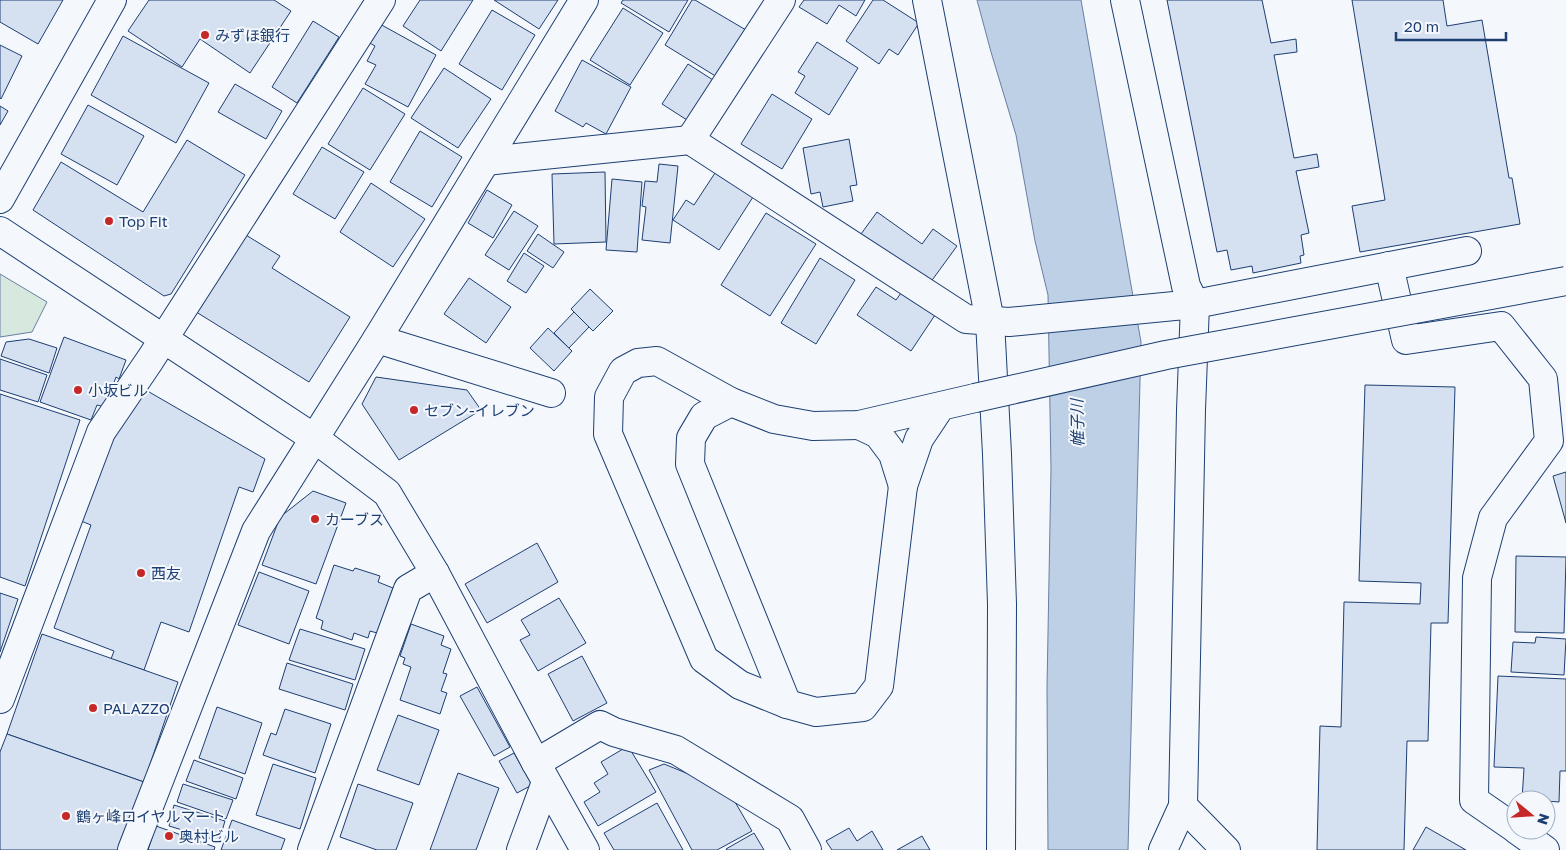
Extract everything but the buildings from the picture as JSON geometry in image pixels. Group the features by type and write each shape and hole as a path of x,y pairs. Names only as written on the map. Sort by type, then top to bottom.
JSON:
{"street":[{"path":"0,199 112,0"},
{"path":"0,699 101,432 381,0"},
{"path":"132,850 256,531 377,340 584,0"},
{"path":"690,140 781,0"},
{"path":"927,0 999,321 997,454 1002,604 1001,850"},
{"path":"1125,0 1186,286 1195,304 1190,410 1183,806 1164,850"},
{"path":"486,161 690,140 966,319 999,321 1195,304 1467,251"},
{"path":"0,231 314,438 387,493 435,573 541,773 585,850"},
{"path":"1389,266 1406,340 1501,326 1543,379 1549,441 1493,518 1477,578 1474,800 1506,823"},
{"path":"941,406 919,439 903,486 879,686 864,707 816,712 786,704 740,685 704,659 608,434 609,396 623,371 638,363 657,362 731,402 774,419 813,426 859,424 1166,355 1566,281"},
{"path":"377,340 550,393"},
{"path":"731,402 704,416 691,438 690,464 786,704"},
{"path":"859,424 878,434 893,454 903,486"},
{"path":"312,850 408,589 435,573"},
{"path":"521,850 541,773 600,725 614,732 676,750 790,819 807,850"},
{"path":"1183,806 1226,850"},
{"path":"1530,840 1545,850"}],"shaded area":[{"path":"0,274 47,302 32,332 0,337"}],"water":[{"name":"帷子川","path":"977,0 1081,0 1141,342 1128,850 1048,850 1047,688 1051,469 1048,295 1035,241 1016,135"}],"place":[{"name":"みずほ銀行","path":"205,35"},
{"name":"Top Fit","path":"109,221"},
{"name":"小坂ビル","path":"78,390"},
{"name":"セブン-イレブン","path":"414,410"},
{"name":"カーブス","path":"315,519"},
{"name":"西友","path":"141,573"},
{"name":"PALAZZO","path":"93,708"},
{"name":"鶴ヶ峰ロイヤルマート","path":"66,816"},
{"name":"奥村ビル","path":"169,836"}]}
